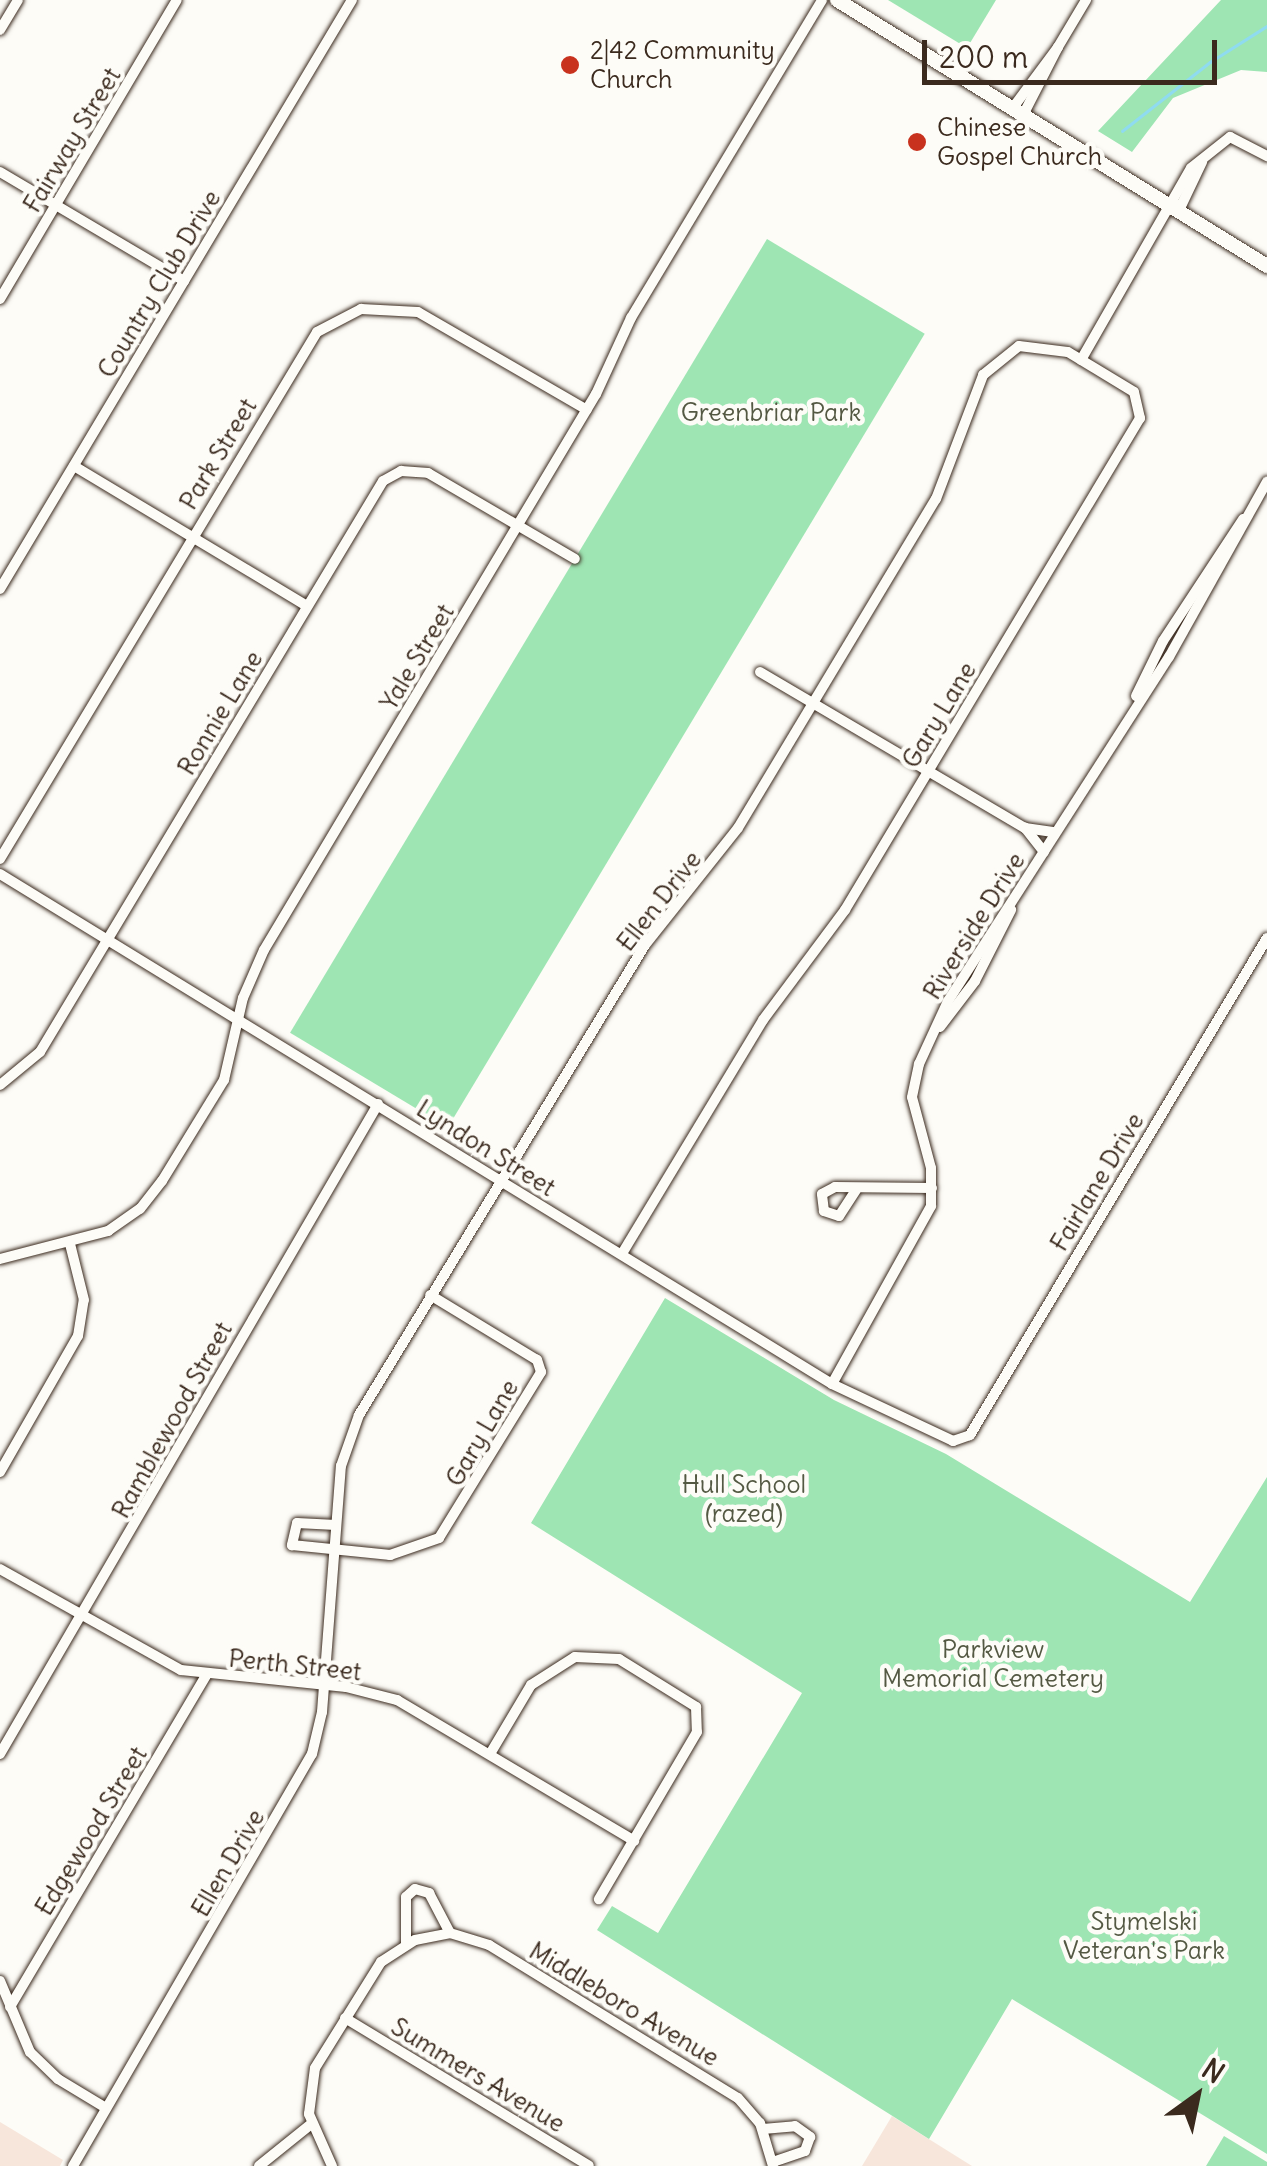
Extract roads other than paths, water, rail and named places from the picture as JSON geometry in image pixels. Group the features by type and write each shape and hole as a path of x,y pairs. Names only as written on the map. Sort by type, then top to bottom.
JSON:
{"main road":[{"path":"837,0 1267,266"}],"street":[{"path":"0,30 18,0"},
{"name":"Fairway Street","path":"0,300 177,0"},
{"name":"Country Club Drive","path":"0,590 352,0"},
{"name":"Yale Street","path":"0,1259 70,1244 118,1225 155,1191 224,1080 237,1018 264,950 587,410 632,318 822,0"},
{"path":"1018,112 1086,0"},
{"path":"1081,360 1171,207 1182,204 1202,162 1230,137 1267,156"},
{"path":"0,172 184,282"},
{"name":"Park Street","path":"0,859 307,342 351,312 390,306 431,318 587,410"},
{"name":"Ellen Drive","path":"73,2166 302,1776 318,1731 336,1525 350,1434 430,1295 645,945 724,850 936,499 968,404 989,367 1006,352 1035,344 1081,360"},
{"name":"Gary Lane","path":"622,1254 763,1020 846,910 1140,418 1134,392 1081,360"},
{"path":"74,466 306,606"},
{"name":"Ronnie Lane","path":"0,1085 34,1060 377,488 401,471 434,476 574,560"},
{"name":"Riverside Drive","path":"832,1384 922,1232 932,1188 912,1097 936,1031 988,932 1014,904 1135,702 1213,585 1267,482"},
{"path":"760,672 1025,828 1055,832"},
{"path":"1025,828 1044,852"},
{"name":"Lyndon Street","path":"0,874 832,1384 958,1441"},
{"name":"Fairlane Drive","path":"958,1441 970,1435 1267,938"},
{"name":"Ramblewood Street","path":"0,1754 378,1104"},
{"path":"856,1190 887,1183 932,1188"},
{"path":"0,1472 78,1336 84,1300 70,1244"},
{"name":"Gary Lane","path":"334,1552 402,1554 439,1538 541,1372 537,1360 430,1295"},
{"path":"334,1552 292,1545 297,1523 336,1525"},
{"name":"Perth Street","path":"0,1569 154,1659 206,1676 324,1685 397,1700 634,1841"},
{"path":"490,1754 532,1685 555,1664 598,1654 638,1668 692,1703 700,1722 599,1899"},
{"name":"Edgewood Street","path":"10,2007 206,1676"},
{"path":"332,2166 310,2125 312,2077 377,1967 406,1944 406,1897 422,1890 450,1934"},
{"name":"Middleboro Avenue","path":"406,1944 450,1934 489,1945 724,2088 763,2129 773,2164"},
{"path":"0,1981 40,2064 106,2108"},
{"name":"Summers Avenue","path":"345,2018 589,2166"},
{"path":"259,2166 310,2125"},
{"path":"763,2129 802,2127 810,2137 808,2148 773,2164"}],"waterway":[{"path":"1122,131 1210,62 1267,26"}],"place":[{"name":"2|42 Community Church","path":"570,65"},
{"name":"Chinese Gospel Church","path":"917,142"}],"park label":[{"name":"Greenbriar Park","path":"771,412"},
{"name":"Hull School (razed)","path":"744,1500"},
{"name":"Parkview Memorial Cemetery","path":"993,1664"},
{"name":"Stymelski Veteran's Park","path":"1144,1936"}]}
